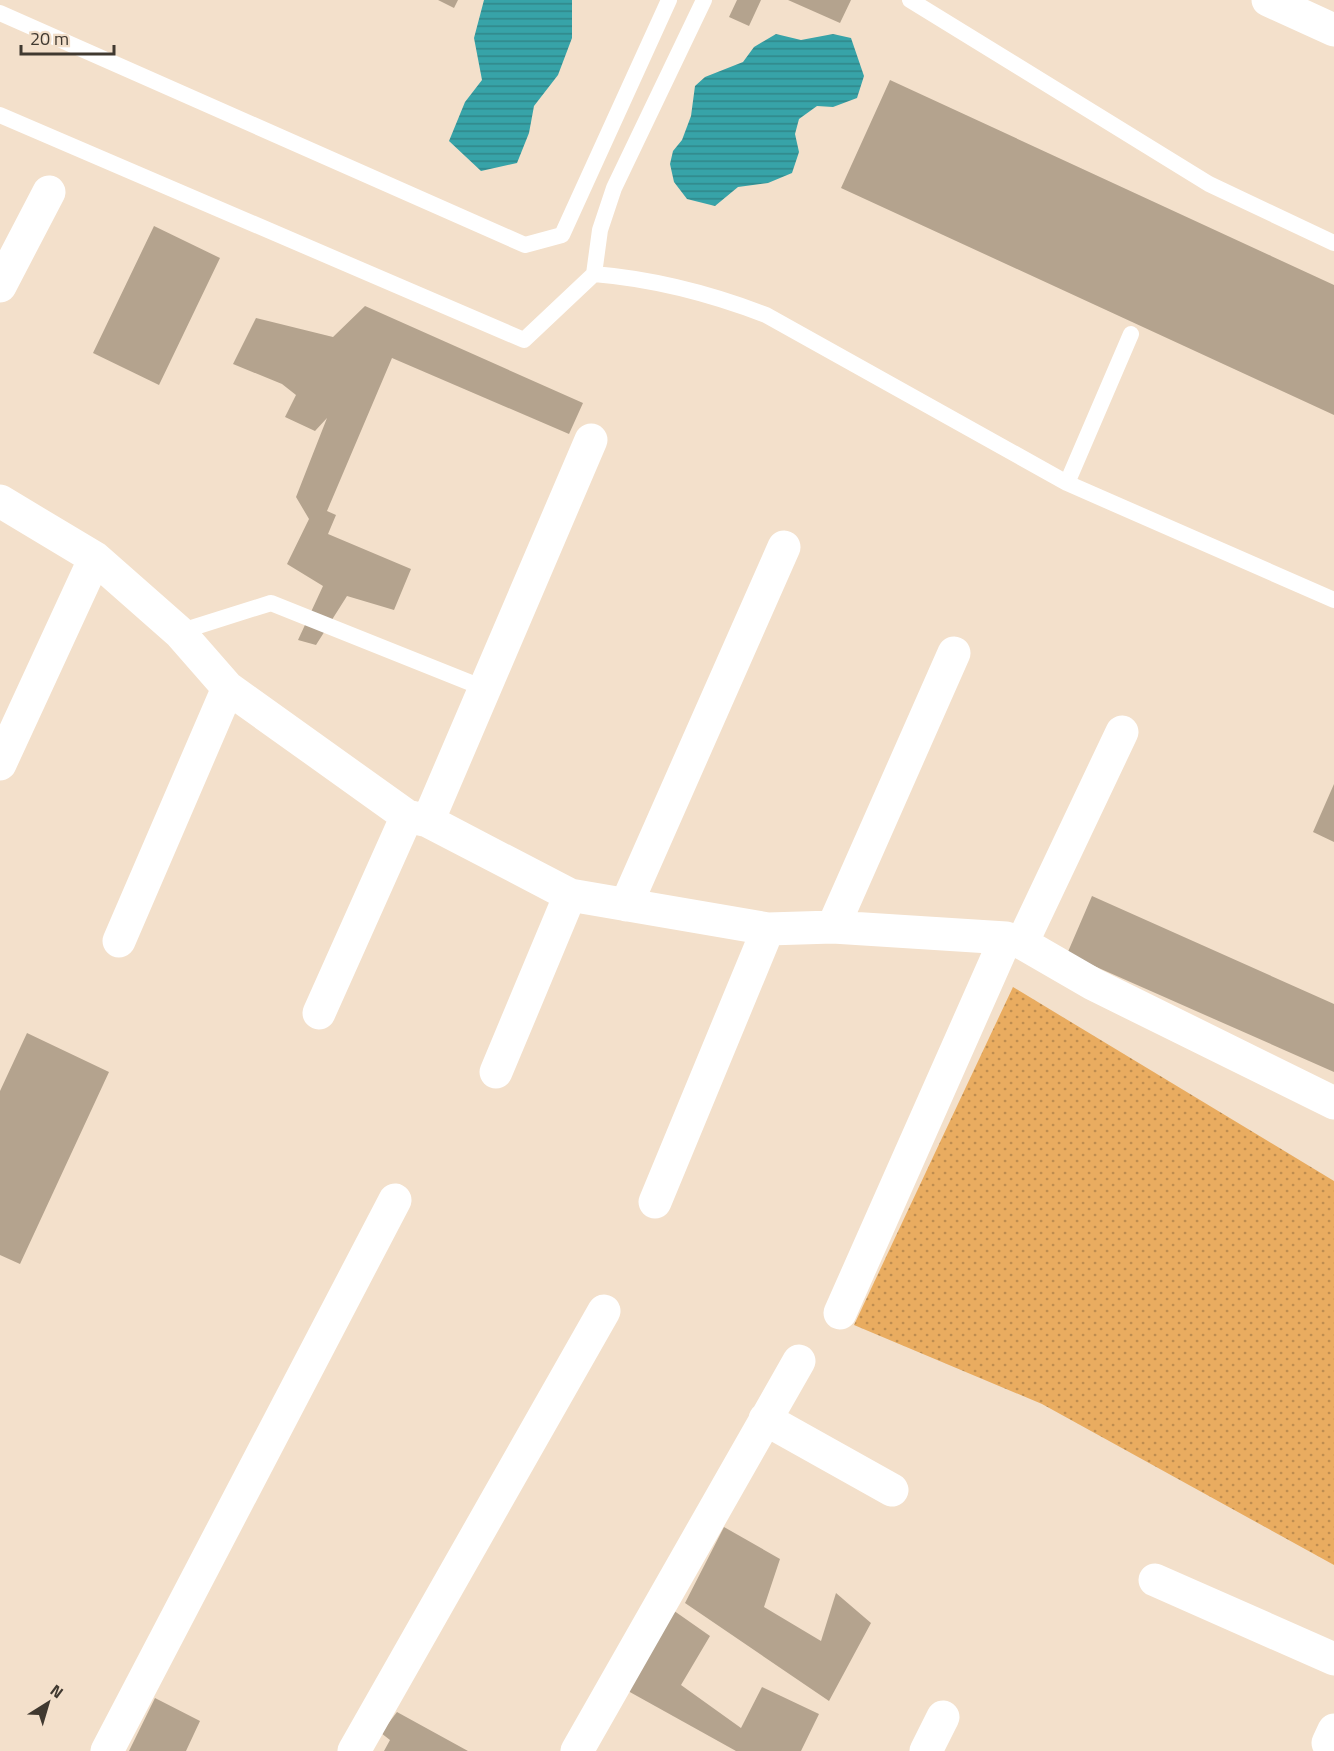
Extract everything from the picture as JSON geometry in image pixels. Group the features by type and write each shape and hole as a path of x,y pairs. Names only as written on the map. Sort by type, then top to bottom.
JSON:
{"street":[{"path":"1268,0 1327,18"},
{"path":"0,286 49,192"},
{"path":"319,1013 486,689 591,440"},
{"path":"0,501 94,558 179,632 228,688 418,818 570,895 768,930 833,927 1014,941 1093,984 1334,1102"},
{"path":"627,905 784,547"},
{"path":"0,764 94,558"},
{"path":"833,927 954,653"},
{"path":"119,941 228,688"},
{"path":"840,1313 1014,941 1122,732"},
{"path":"496,1072 570,895"},
{"path":"655,1202 768,930"},
{"path":"107,1751 395,1200"},
{"path":"354,1751 604,1311"},
{"path":"577,1751 799,1361"},
{"path":"765,1419 892,1490"},
{"path":"1155,1580 1334,1659"},
{"path":"926,1751 943,1718"}],"lane":[{"path":"0,13 525,245 562,235 669,0"},
{"path":"0,115 524,340 594,274 600,230 614,188 704,0"},
{"path":"910,0 1188,172 1334,243"},
{"path":"594,274 642,278 684,287 765,315 1067,483 1334,600"},
{"path":"1067,483 1131,334"},
{"path":"179,632 271,603 486,689"}],"shaded area":[{"path":"1013,987 1334,1181 1334,1565 1042,1404 854,1325"}],"water":[{"path":"484,0 572,0 572,38 558,75 534,106 529,133 517,163 481,171 449,141 465,102 482,80 474,38"},
{"path":"776,34 801,40 833,34 851,38 864,76 857,98 833,107 817,106 799,119 795,134 799,152 792,173 768,183 738,187 715,206 687,199 674,182 670,164 673,151 682,140 691,116 695,86 705,77 743,62 754,47"}],"building":[{"path":"438,0 458,0 454,8"},
{"path":"737,0 761,0 749,26 729,17"},
{"path":"788,0 851,0 840,23"},
{"path":"890,80 1334,285 1334,415 841,188"},
{"path":"154,226 220,258 159,385 93,353"},
{"path":"365,306 583,403 569,434 392,358 327,511 336,515 328,534 411,569 394,610 347,596 316,645 298,640 323,586 287,564 309,519 296,497 327,418 315,431 285,417 296,395 282,384 233,364 256,318 333,337"},
{"path":"1334,784 1334,842 1313,832"},
{"path":"1092,896 1334,1004 1334,1072 1067,954"},
{"path":"27,1033 109,1072 20,1264 0,1255 0,1091"},
{"path":"724,1527 780,1559 764,1607 821,1641 836,1593 871,1623 829,1701 685,1603"},
{"path":"670,1608 710,1636 681,1685 741,1728 762,1687 819,1714 801,1751 736,1751 628,1691"},
{"path":"155,1698 200,1721 186,1751 129,1751"},
{"path":"397,1712 468,1751 384,1751 390,1740 381,1733"}]}
